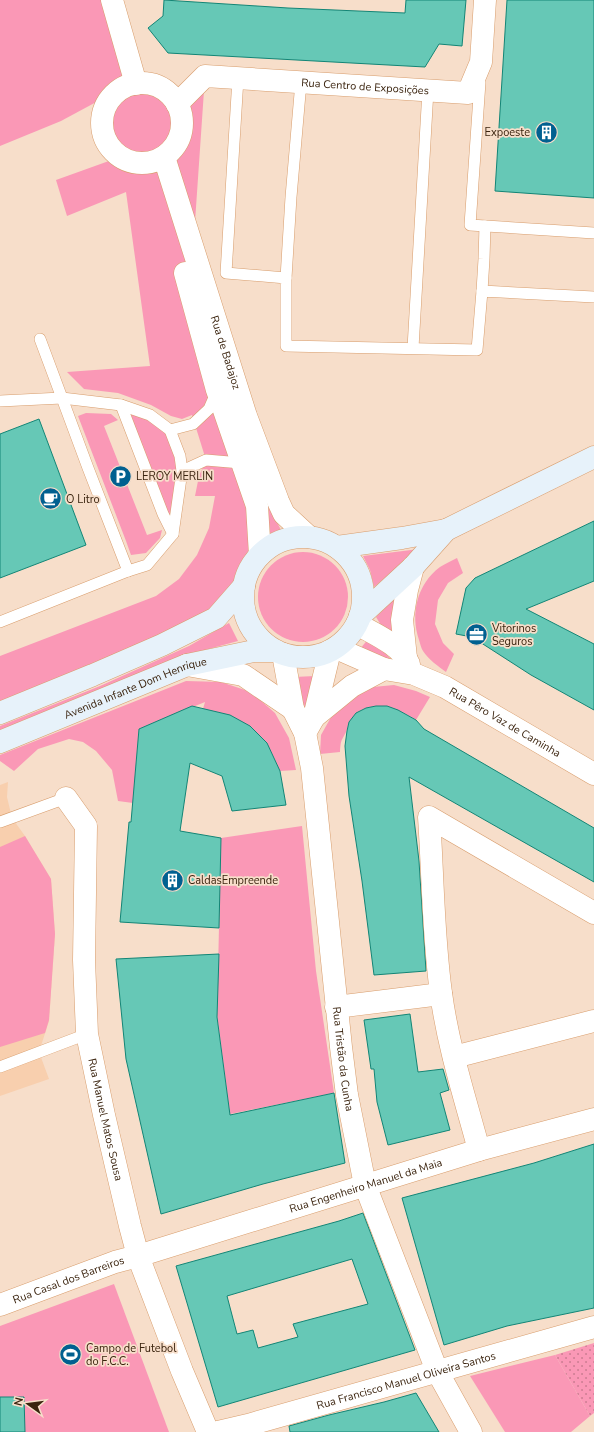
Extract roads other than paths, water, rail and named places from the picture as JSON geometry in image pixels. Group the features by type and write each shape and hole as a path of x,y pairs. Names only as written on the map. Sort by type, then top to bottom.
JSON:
{"main road":[{"path":"337,547 446,530 594,457"},
{"path":"359,620 363,601 362,586 359,575 354,565 346,555 337,547 326,541 308,537 291,538 280,542 270,547 260,555 250,569 244,586 243,598 248,621 254,631 263,642 279,653 303,658 315,656 333,649 349,635 359,620 413,566 446,530"},
{"path":"0,713 162,645 216,618 244,586"},
{"name":"Avenida Infante Dom Henrique","path":"0,742 187,666 254,651 279,653"}],"street":[{"path":"112,0 136,84"},
{"name":"Rua Centro de Exposições","path":"177,104 205,76 468,93 481,62 485,0"},
{"path":"136,84 156,86 171,96 177,104 182,117 181,131 175,146 159,159 142,163 131,161 120,157 114,152 107,142 102,129 102,119 105,110 112,96 126,86 136,84"},
{"path":"159,159 217,390 257,506 260,555"},
{"name":"Rua de Badajoz","path":"159,159 246,416 278,501 284,514 308,537"},
{"path":"410,666 402,620 413,566"},
{"path":"359,620 383,638 410,666"},
{"path":"309,725 333,649 384,669"},
{"path":"279,653 293,709"},
{"path":"187,666 243,675 293,709 309,725"},
{"path":"309,725 352,686 384,669 410,666"},
{"name":"Rua Pêro Vaz de Caminha","path":"410,666 594,774"},
{"name":"Rua Tristão da Cunha","path":"309,725 336,1007 347,1095 365,1185 437,1371 471,1432"},
{"name":"Rua Manuel Matos Sousa","path":"66,798 86,826 84,960 87,1034 105,1123 138,1256 182,1371 208,1432"},
{"path":"479,1150 454,1057 441,994 434,918 429,817 594,913"},
{"path":"336,1007 441,994"},
{"path":"454,1057 594,1021"},
{"name":"Rua Engenheiro Manuel da Maia","path":"138,1256 479,1150 594,1119"},
{"name":"Rua Casal dos Barreiros","path":"0,1305 115,1262 138,1256"},
{"name":"Rua Francisco Manuel Oliveira Santos","path":"218,1432 248,1425 594,1327"}],"lane":[{"path":"481,62 470,225 594,233"},
{"path":"238,78 226,273 286,278"},
{"path":"301,82 286,278 286,346 477,350 485,226"},
{"path":"413,348 428,90"},
{"path":"482,291 594,297"},
{"path":"40,339 128,571"},
{"path":"170,430 193,424 209,409 217,390"},
{"path":"0,401 62,398 121,405 150,415 170,430 180,456 182,471 173,534 147,565 128,571 0,622"},
{"path":"121,405 173,534"},
{"path":"182,471 206,460 241,462"},
{"path":"0,822 66,798"},
{"path":"0,1067 87,1034"}],"place":[{"name":"Expoeste","path":"546,132"},
{"name":"LEROY MERLIN","path":"121,476"},
{"name":"O Litro","path":"51,499"},
{"name":"Vitorinos Seguros","path":"476,634"},
{"name":"CaldasEmpreende","path":"172,880"},
{"name":"Campo de Futebol do F.C.C.","path":"70,1354"}]}
